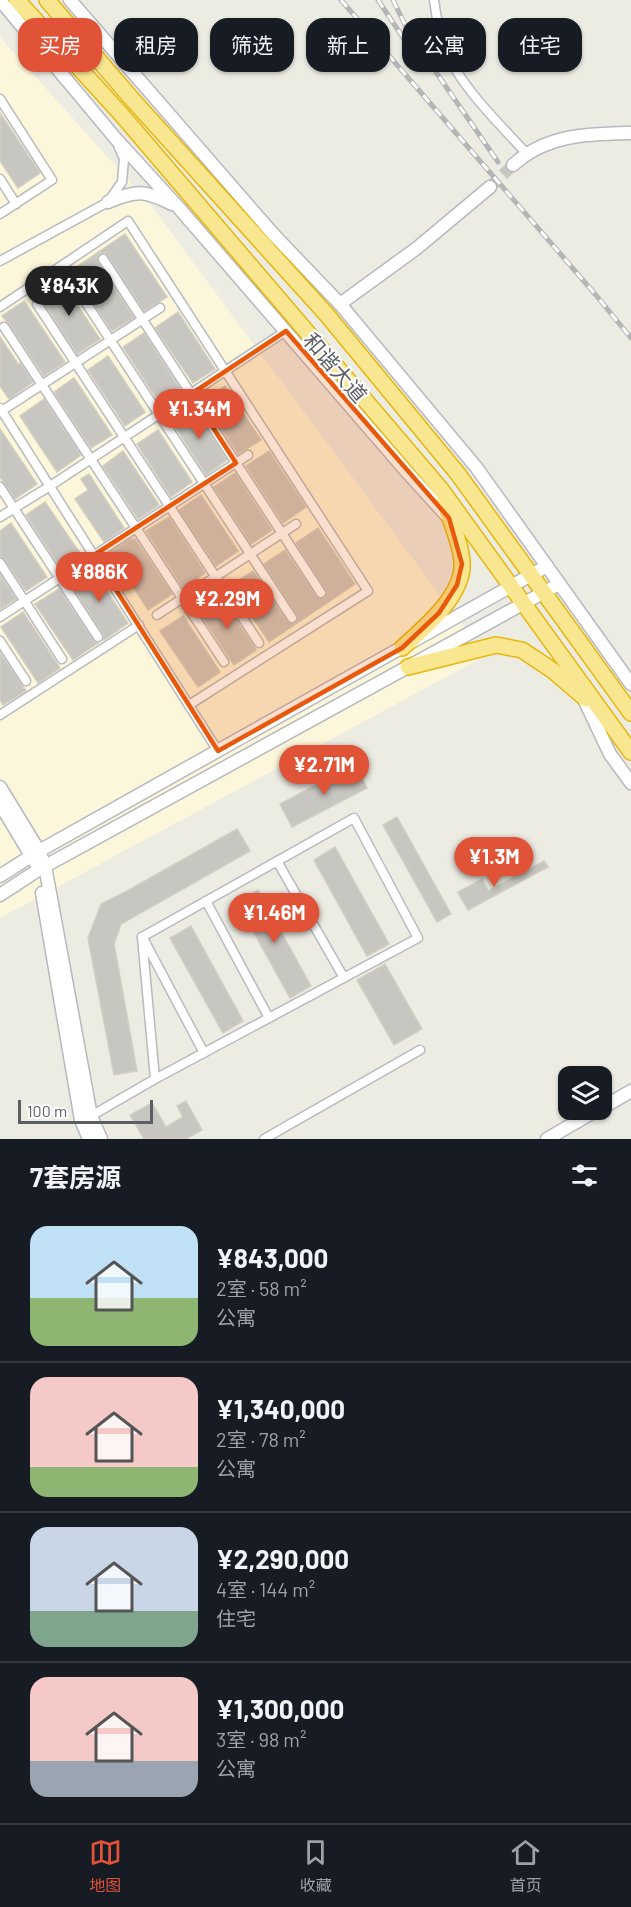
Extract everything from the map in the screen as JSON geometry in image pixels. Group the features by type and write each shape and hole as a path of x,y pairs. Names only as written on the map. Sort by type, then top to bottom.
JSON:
{"highway":[{"name":"和谐大道","path":"17,0 120,114 440,488 631,752"},
{"name":"和谐大道","path":"47,0 132,99 327,315 458,474 631,713"},
{"path":"402,648 439,613 457,585 462,564 458,542 440,488"},
{"path":"408,667 496,645 522,650 552,670 603,713"}],"street":[{"path":"0,0 116,139 179,208 408,472 513,587"},
{"path":"70,0 273,234 340,304 476,467 631,684"},
{"path":"434,0 442,42 452,64 473,93 526,153"},
{"path":"0,99 52,180 0,214"},
{"path":"513,165 526,153 546,144 584,135 631,133"},
{"path":"108,202 122,182 124,159 116,139"},
{"path":"0,179 16,204"},
{"path":"340,304 417,248 490,187"},
{"path":"0,261 108,202 129,193 154,195 179,208"},
{"path":"0,307 128,221 368,591 189,705"},
{"path":"103,259 321,592"},
{"path":"74,283 292,618"},
{"path":"37,304 259,643"},
{"path":"160,308 1,410 218,751"},
{"path":"4,327 224,662"},
{"path":"0,517 51,486 286,331"},
{"path":"0,617 248,454"},
{"path":"0,487 98,637"},
{"path":"157,615 296,524"},
{"path":"0,563 62,659"},
{"path":"0,876 36,853 547,566"},
{"path":"0,895 42,868 560,584"},
{"path":"524,603 583,697 610,754 631,783"},
{"path":"0,715 139,626"},
{"path":"0,640 26,681"},
{"path":"0,787 42,868 91,1116 100,1139"},
{"path":"0,804 36,853"},
{"path":"91,1116 155,1079 418,938 354,818 142,937"},
{"path":"277,861 344,978"},
{"path":"42,868 81,1120 89,1139"},
{"path":"206,901 269,1018"},
{"path":"142,937 204,1053"},
{"path":"142,937 155,1079"},
{"path":"264,1139 420,1050"},
{"path":"612,1102 631,1091"},
{"path":"547,1139 580,1120"}],"highlighted area":[{"path":"286,331 449,518 462,564 457,585 439,613 402,648 218,751 94,555 236,463 191,394"}],"shaded area":[{"path":"0,37 18,57 18,72 31,72 152,207 485,656 0,918"}],"building":[{"path":"0,113 40,173 18,188 0,161"},
{"path":"125,234 167,297 144,311 108,256 100,253 97,257 98,262 134,318 112,331 72,270"},
{"path":"60,279 100,339 77,354 38,294"},
{"path":"24,301 65,362 44,376 2,316"},
{"path":"178,312 215,369 193,383 155,328"},
{"path":"144,333 181,390 160,404 123,347"},
{"path":"0,337 33,382 9,399 0,386"},
{"path":"108,356 145,412 125,426 88,370"},
{"path":"74,378 112,435 91,448 54,392"},
{"path":"225,386 261,440 238,454 203,400"},
{"path":"44,399 81,455 57,472 20,416"},
{"path":"192,406 227,460 206,475 171,420"},
{"path":"0,429 37,484 15,499 0,477"},
{"path":"158,430 192,482 171,497 137,444"},
{"path":"123,451 159,505 138,519 103,466"},
{"path":"269,451 306,507 283,523 246,466"},
{"path":"235,473 272,530 251,544 214,487"},
{"path":"89,474 124,528 104,542 75,499 88,490 81,479"},
{"path":"201,495 238,551 216,566 179,510"},
{"path":"45,502 82,556 61,569 26,515"},
{"path":"169,517 205,573 183,588 146,531"},
{"path":"11,523 47,577 26,591 5,560 0,557 0,531"},
{"path":"318,528 355,584 269,642 231,585 253,571 287,621 292,624 296,623 297,615 264,564 285,550 316,596 321,599 325,598 326,590 296,543"},
{"path":"131,539 135,539 172,594 148,610 111,552"},
{"path":"91,567 128,623 104,640 103,634 69,581"},
{"path":"0,575 16,599 0,609"},
{"path":"59,589 93,640 98,643 73,660 35,604"},
{"path":"219,594 256,650 234,665 197,609"},
{"path":"23,612 60,668 38,683 1,627"},
{"path":"183,616 220,672 198,687 160,631"},
{"path":"0,653 26,691 3,705 0,700"},
{"path":"355,764 367,788 292,827 280,804"},
{"path":"397,817 451,914 437,922 383,825"},
{"path":"237,829 250,851 121,924 114,944 137,1071 114,1075 88,938 101,904"},
{"path":"335,847 389,944 367,956 314,860"},
{"path":"544,861 548,867 468,910 458,892 482,879 488,891"},
{"path":"258,890 311,986 290,998 237,902"},
{"path":"191,926 243,1021 223,1033 170,938"},
{"path":"385,964 422,1029 394,1045 357,980"},
{"path":"186,1101 202,1130 186,1139 144,1139 130,1115 152,1103 166,1127 183,1117 177,1106"}],"tunnel":[{"path":"490,187 513,165"}],"railway":[{"path":"341,0 631,338"},
{"path":"378,0 402,36"},
{"path":"393,0 409,33 498,162"}]}
